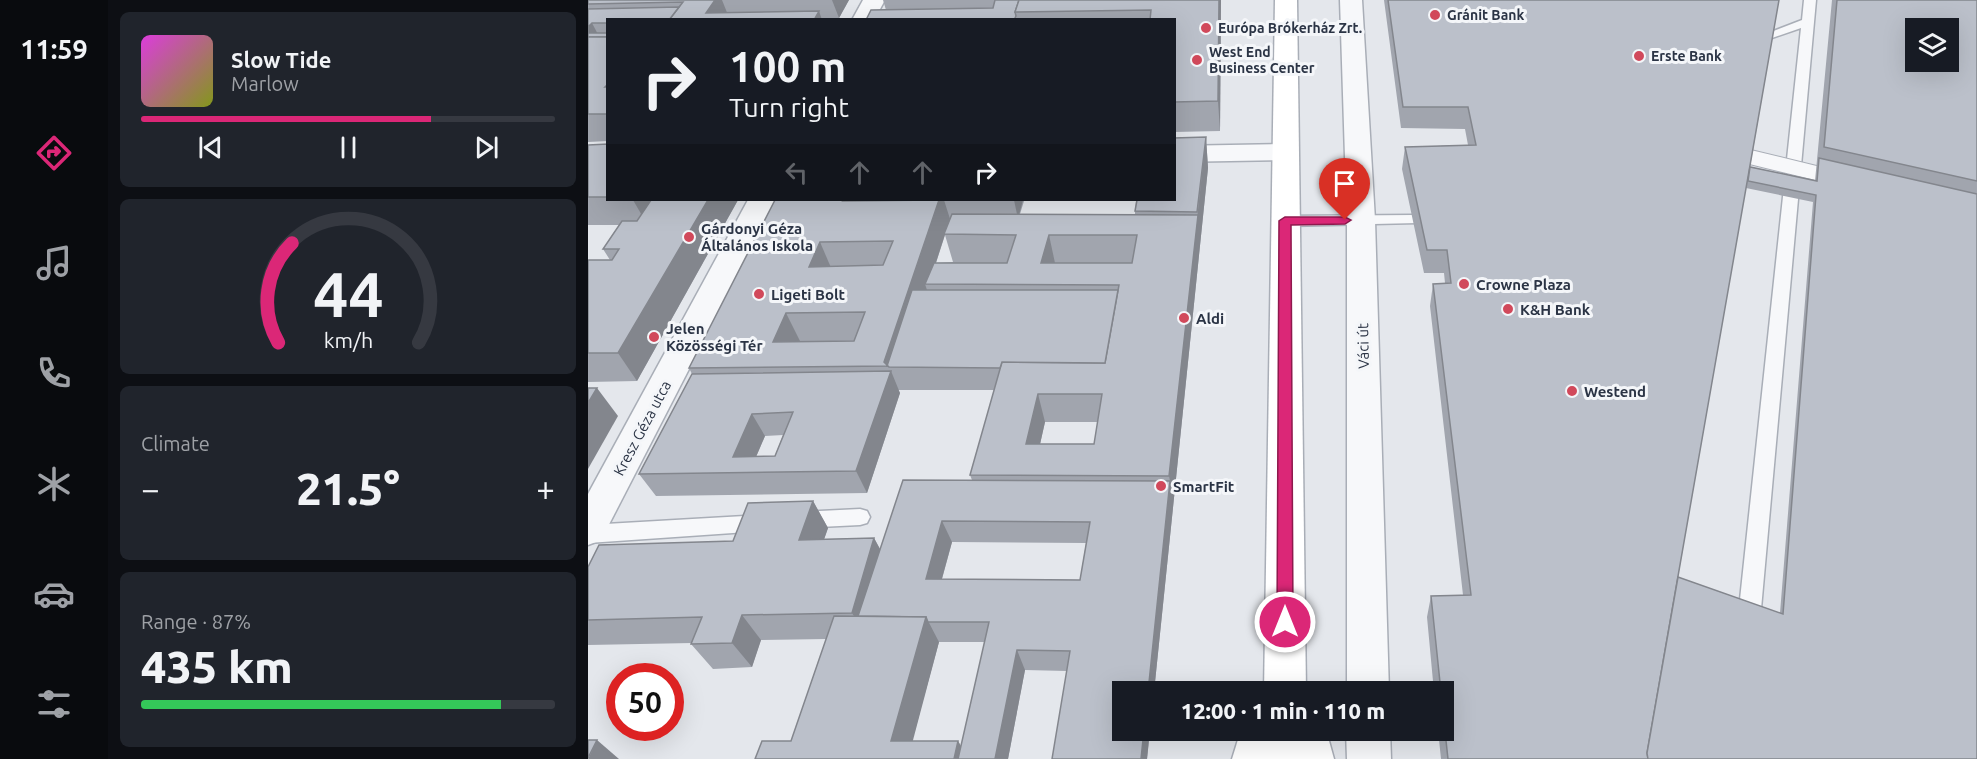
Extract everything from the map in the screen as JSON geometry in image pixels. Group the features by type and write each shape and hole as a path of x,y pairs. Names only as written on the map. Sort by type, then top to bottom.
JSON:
{"main road":[{"path":"1285,681 1286,0"},
{"path":"1254,759 1260,741"},
{"path":"1284,741 1284,759"},
{"path":"1307,741 1312,759"}],"street":[{"path":"863,18 874,0"},
{"name":"Váci út","path":"1351,0 1361,220 1368,681"},
{"path":"1176,154 1285,152"},
{"name":"Kresz Géza utca","path":"588,529 761,201"},
{"path":"1368,741 1369,759"}],"lane":[{"path":"1750,609 1810,0"},
{"path":"1769,35 1808,22"},
{"path":"1746,156 1832,177"},
{"path":"1285,221 1413,220"},
{"path":"588,534 860,517"}],"building":[{"path":"588,0 715,0 706,13 819,11 815,18 671,18 683,2 588,4"},
{"path":"995,0 1019,0 1015,18 867,18 871,10 993,8"},
{"name":"West End Business Center","path":"1019,0 1219,0 1218,101 1176,102 1176,18 1150,18 1151,10 1015,12"},
{"name":"Westend","path":"1388,0 1779,0 1647,753 1648,759 1448,759 1446,741 1454,741 1454,681 1440,681 1431,596 1471,595 1433,284 1451,283 1447,250 1427,250 1405,147 1476,145 1468,107 1403,107"},
{"path":"1837,0 1977,0 1977,181 1824,147"},
{"path":"679,7 671,18 606,18 606,23 592,23 588,27 588,9"},
{"path":"588,33 606,33 606,37 588,37"},
{"path":"588,37 606,37 606,114 588,114"},
{"path":"1206,137 1197,212 1135,211 1137,201 1176,201 1176,138"},
{"path":"606,144 606,197 588,197 588,145"},
{"path":"1819,158 1977,194 1977,759 1648,759 1647,753 1678,577 1783,614 1816,195 1748,181 1750,167 1817,181"},
{"path":"650,201 707,201 618,353 588,353 588,260 612,260 619,249 603,249 622,221 637,221"},
{"path":"774,201 939,201 884,362 888,366 689,368","holes":["893,241 883,265 809,267 820,242","865,312 854,341 773,342 786,313"]},
{"path":"952,214 1198,215 1169,476 970,475 1002,362 1105,363 1119,285 925,284 934,263 1007,263 1016,235 944,234","holes":["1049,235 1137,235 1132,263 1041,263","1038,394 1102,394 1094,444 1026,444"]},
{"path":"912,290 1118,290 1105,363 1002,362 1000,368 889,367 887,366"},
{"path":"891,371 856,471 639,474 692,374","holes":["793,412 775,456 733,457 752,414"]},
{"path":"588,388 597,388 588,403"},
{"path":"903,480 1170,481 1149,681 1112,681 1112,741 1143,741 1141,759 1052,759 1070,651 1017,650 995,759 958,759 989,622 928,622 926,617 858,616","holes":["942,521 1090,522 1080,580 926,579"]},
{"path":"813,501 799,540 874,538 852,613 742,615 732,643 691,644 702,617 588,620 588,567 599,545 733,541 748,503"},
{"path":"834,616 926,617 891,741 958,741 954,759 755,759 762,741 791,741"},
{"path":"588,740 597,740 588,758"}],"place":[{"name":"Gránit Bank","path":"1435,15"},
{"name":"Európa Brókerház Zrt.","path":"1206,28"},
{"name":"Erste Bank","path":"1639,56"},
{"name":"West End Business Center","path":"1197,60"},
{"name":"Gárdonyi Géza Általános Iskola","path":"689,237"},
{"name":"Crowne Plaza","path":"1464,284"},
{"name":"Ligeti Bolt","path":"759,294"},
{"name":"K&H Bank","path":"1508,309"},
{"name":"Aldi","path":"1184,318"},
{"name":"Jelen Közösségi Tér","path":"654,337"},
{"name":"Westend","path":"1572,391"},
{"name":"SmartFit","path":"1161,486"}],"route":[{"path":"1285,622 1285,221 1345,220"}]}
